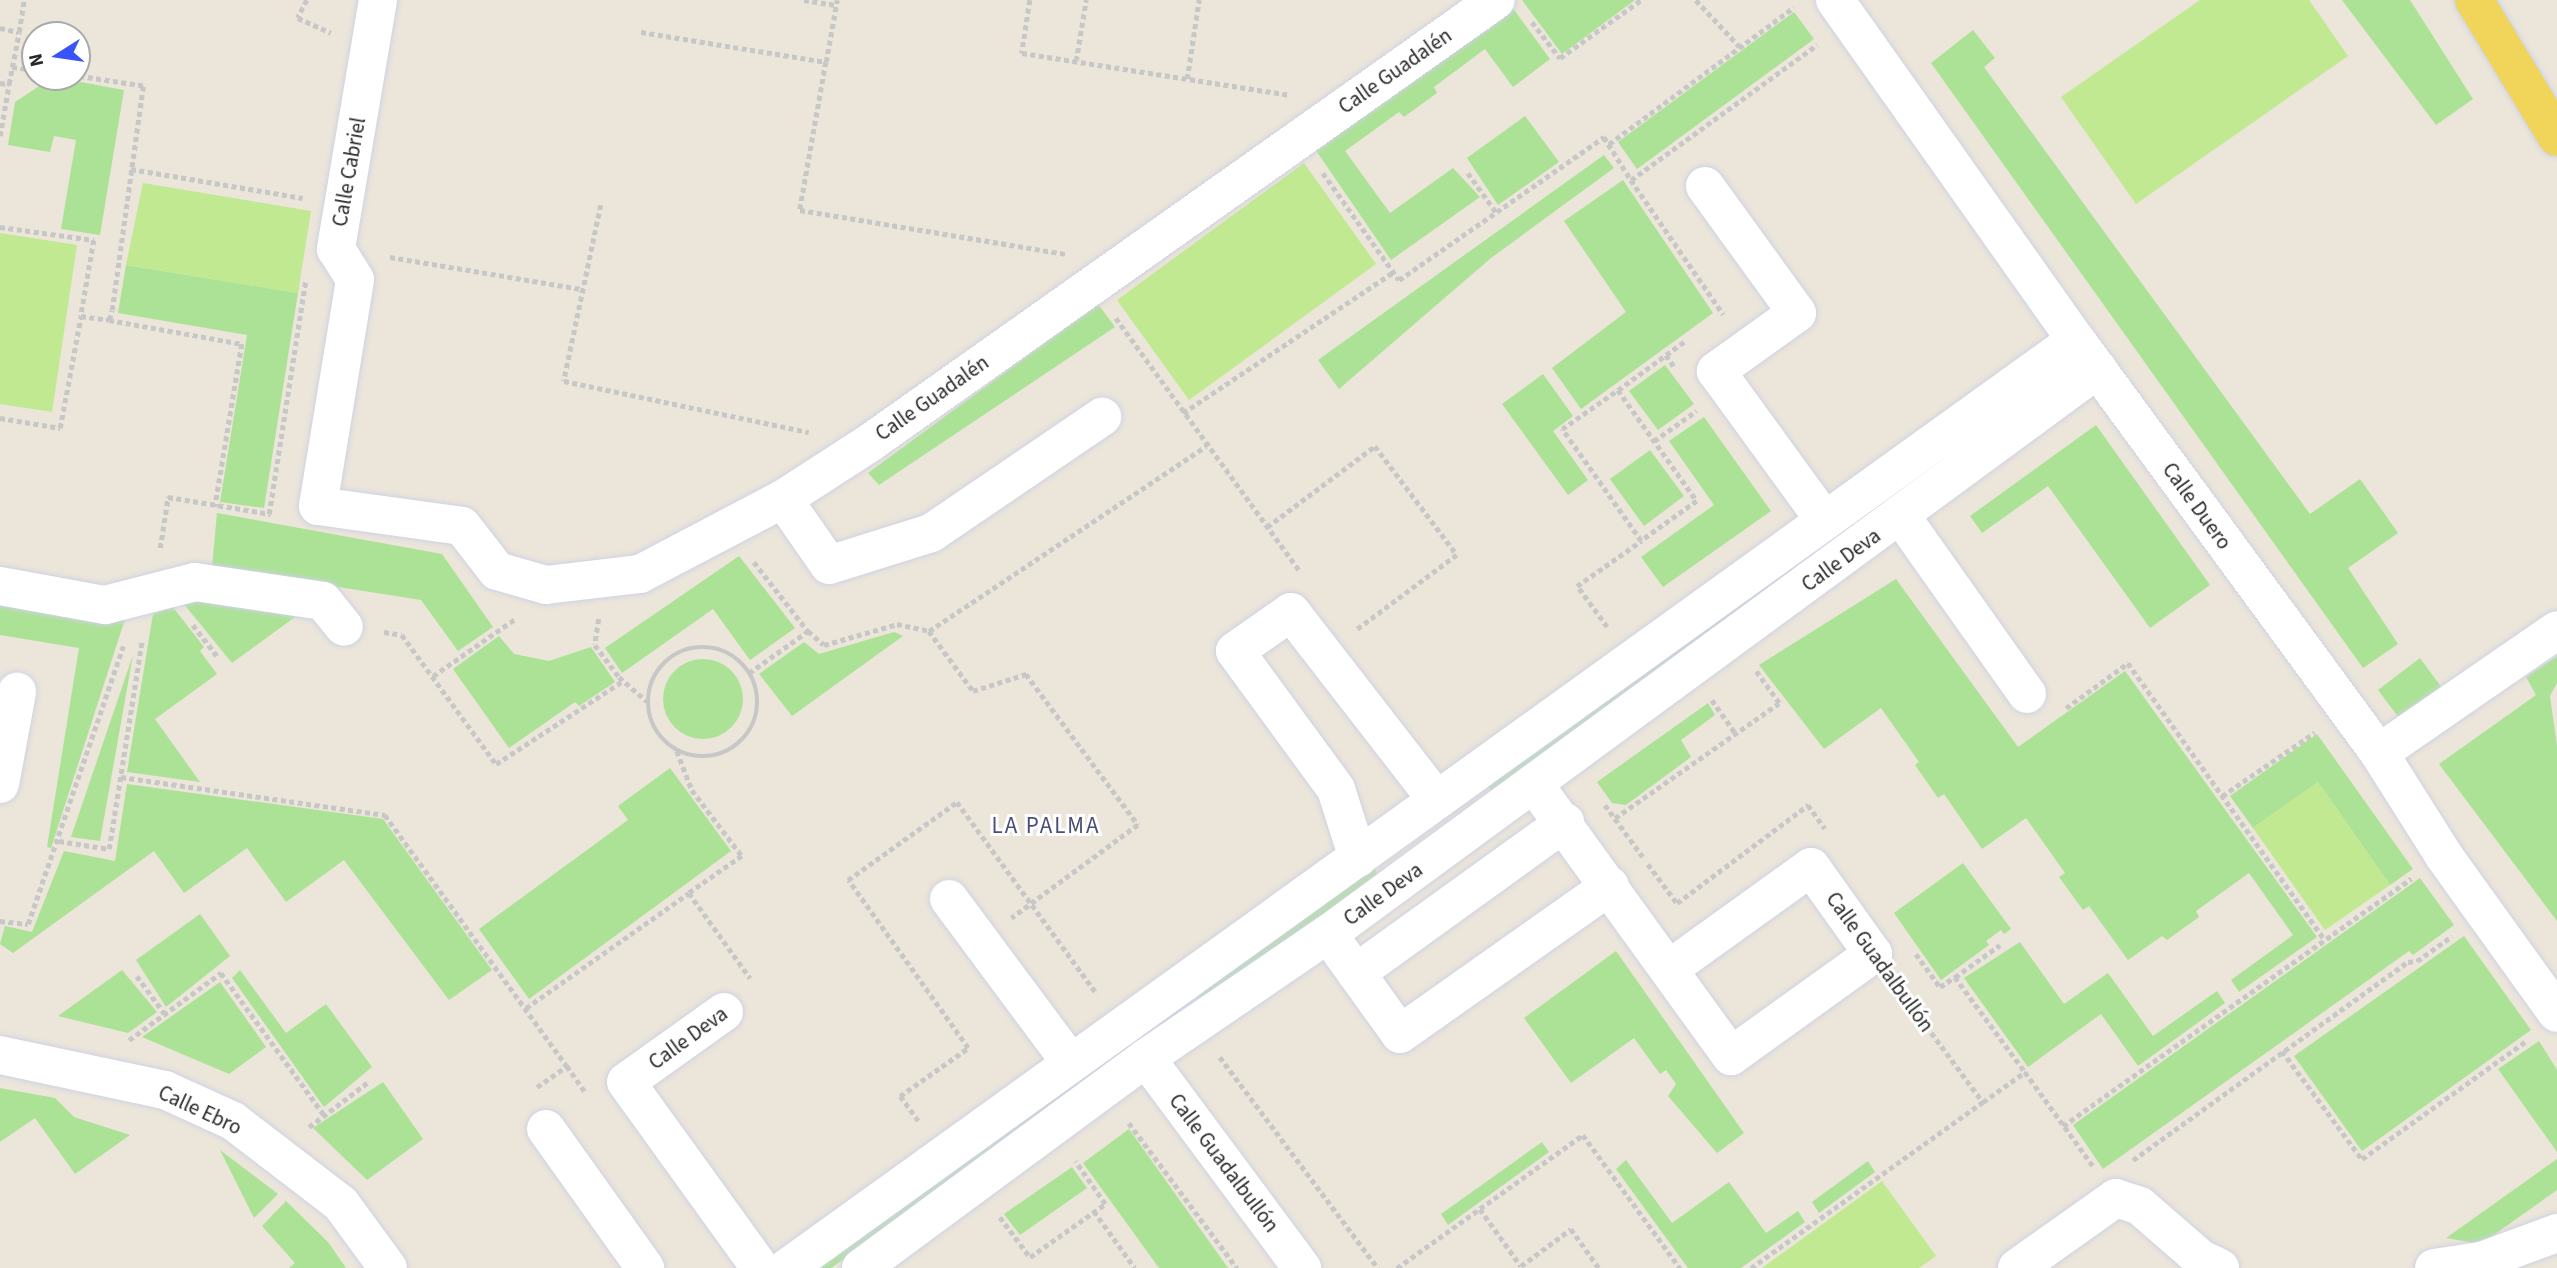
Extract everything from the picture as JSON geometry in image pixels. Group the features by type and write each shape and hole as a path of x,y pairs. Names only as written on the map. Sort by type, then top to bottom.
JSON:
{"main road":[{"path":"2474,0 2557,137"}],"street":[{"name":"Calle Cabriel","path":"318,506 355,280 324,262 336,249 378,0"},
{"name":"Calle Guadalén","path":"318,506 462,526 497,571 546,585 640,574 783,499 871,442 1496,0"},
{"name":"Calle Duero","path":"1818,1 2087,354 2379,753 2444,856 2557,1013"},
{"name":"Calle Deva","path":"1705,186 1797,313 1716,371 1825,521"},
{"name":"Calle Deva","path":"861,1268 1146,1058 1328,934 1901,516 2087,354"},
{"name":"Calle Deva","path":"787,1268 1825,521 2087,354"},
{"path":"783,499 829,565 931,533 1102,417"},
{"name":"Calle Deva","path":"1901,516 2027,694"},
{"path":"0,586 105,605 195,582 323,601 344,627"},
{"name":"Calle Deva","path":"1358,858 1336,789 1235,651 1291,612 1437,800"},
{"path":"2379,753 2557,631"},
{"path":"0,784 17,692"},
{"path":"1534,784 1731,1056 1873,954"},
{"path":"1356,973 1564,822"},
{"name":"Calle Guadalbullón","path":"1669,969 1811,867 1873,954"},
{"path":"1328,934 1400,1034 1610,886"},
{"path":"949,899 1071,1063"},
{"name":"Calle Deva","path":"724,1012 626,1082 760,1268"},
{"name":"Calle Ebro","path":"0,1055 165,1090 233,1121 341,1204 388,1268"},
{"name":"Calle Guadalbullón","path":"1146,1058 1302,1268"},
{"path":"546,1129 645,1268"},
{"path":"2017,1268 2116,1198 2140,1206 2201,1259 2220,1268"},
{"path":"2434,1268 2481,1261 2557,1233"}],"path":[{"path":"0,136 24,0"},
{"path":"302,8 307,0"},
{"path":"804,0 836,2 800,211 1074,256"},
{"path":"1030,0 1022,53 1291,95"},
{"path":"1076,62 1086,0"},
{"path":"1187,79 1199,0"},
{"path":"1532,22 1560,58 1641,0"},
{"path":"1696,0 1740,47"},
{"path":"1609,145 1740,47 1818,1"},
{"path":"0,29 19,32"},
{"path":"641,32 826,62"},
{"path":"1631,180 1820,43"},
{"path":"12,67 21,68"},
{"path":"91,78 143,86 108,320"},
{"path":"0,83 9,84"},
{"path":"1319,167 1399,280 1604,137 1631,180 1725,313 1715,320"},
{"path":"131,169 306,199"},
{"path":"1468,173 1496,212"},
{"path":"601,205 564,381 813,432"},
{"path":"0,227 94,240 60,428 0,418"},
{"path":"158,560 168,498 265,515 324,262 358,251 582,289"},
{"path":"1183,413 1394,272"},
{"path":"81,316 243,344 215,507"},
{"path":"1124,328 1206,446 1308,582"},
{"path":"1641,541 1562,429 1695,334"},
{"path":"1602,621 1577,586 1697,501 1618,390"},
{"path":"1654,441 1695,412"},
{"path":"929,631 1206,446"},
{"path":"1267,527 1375,446 1457,555 1324,655"},
{"path":"749,555 808,631 824,645 897,624 929,631 973,691 1026,674 1138,825 981,942"},
{"path":"601,613 595,645 623,681 648,702"},
{"path":"190,622 216,656"},
{"path":"59,841 109,849 144,625"},
{"path":"344,627 402,635 496,764 623,681"},
{"path":"749,673 808,631"},
{"path":"433,676 496,632"},
{"path":"0,921 28,924 59,841 124,642"},
{"path":"691,648 728,652 749,673 758,698 757,716 748,734 733,748 715,756 696,757 677,750 662,738 651,721 648,702 660,666 691,648"},
{"path":"2027,694 2048,722 2128,663 2325,940"},
{"path":"1615,818 1779,704 1754,668"},
{"path":"1720,711 1736,734"},
{"path":"2222,796 2321,727"},
{"path":"526,1008 741,856 692,790 677,750"},
{"path":"121,777 385,815 567,1066"},
{"path":"913,1114 900,1096 968,1048 848,880 957,802 1102,1001"},
{"path":"2063,1126 2444,856"},
{"name":"Calle Deva","path":"690,893 757,988 724,1012"},
{"path":"2126,1164 2407,962 2417,961 2454,934"},
{"path":"1955,977 2000,945"},
{"name":"Calle Guadalbullón","path":"1873,954 1983,1102"},
{"path":"128,1040 221,973 324,1115"},
{"path":"137,976 165,1014"},
{"path":"2282,1051 2362,1159 2527,1040"},
{"path":"1225,1063 1378,1268"},
{"path":"1751,1268 2025,1072 2099,1175"},
{"path":"306,1129 367,1083"},
{"path":"1124,1115 1237,1268"},
{"path":"1397,1268 1584,1135 1680,1268"},
{"path":"1000,1217 1030,1257 1094,1212 1105,1204 1076,1163"},
{"path":"1480,1209 1520,1267 1571,1229 1599,1268"},
{"path":"1094,1212 1135,1268"}],"green space":[{"path":"1522,0 1635,0 1562,54"},
{"path":"2200,0 2309,0 2348,56 2136,204 2061,97"},
{"path":"2342,0 2410,0 2473,99 2436,125"},
{"path":"1512,7 1550,59 1513,87 1485,49 1434,87 1437,93 1404,117 1399,112 1345,151 1390,213 1453,168 1480,197 1391,260 1315,149"},
{"path":"1794,12 1814,39 1637,169 1618,142"},
{"path":"1973,30 1995,58 1984,67 2310,514 2360,479 2398,533 2348,568 2398,644 2363,668 1931,63"},
{"path":"91,84 124,90 100,235 61,229 76,140 54,136 50,152 8,145 15,102 32,91 91,91"},
{"path":"1525,116 1559,162 1498,205 1467,158"},
{"path":"1604,155 1614,168 1491,258 1339,389 1318,360"},
{"path":"1304,163 1376,264 1189,400 1117,300"},
{"path":"1623,180 1713,313 1581,409 1552,368 1626,312 1564,221"},
{"path":"143,183 311,211 298,293 126,265"},
{"path":"0,233 77,245 52,412 0,404"},
{"path":"126,265 298,293 264,508 220,502 247,335 118,313"},
{"path":"1098,304 1115,327 879,485 868,473"},
{"path":"1665,365 1694,404 1658,430 1629,391"},
{"path":"1543,374 1573,416 1553,431 1588,480 1568,495 1502,404"},
{"path":"1704,417 1771,511 1663,587 1641,557 1714,505 1669,441"},
{"path":"2096,425 2210,585 2150,628 2048,486 1982,533 1970,516"},
{"path":"1650,450 1684,496 1644,526 1610,479"},
{"path":"217,513 442,554 493,627 458,651 421,600 212,567"},
{"path":"739,556 795,628 750,660 713,609 622,673 605,648"},
{"path":"1790,564 1796,573 1492,792 1486,783"},
{"path":"1896,579 2018,747 2125,671 2317,937 2239,992 2231,980 2293,935 2249,873 2196,911 2199,917 2167,940 2162,936 2128,960 2089,906 2083,910 2059,877 2065,873 2026,818 1982,849 1944,794 1938,798 1915,765 1919,762 1881,708 1824,749 1759,665"},
{"path":"0,598 126,616 51,848 47,847 79,648 0,635"},
{"path":"209,598 295,613 295,617 232,663 183,603"},
{"path":"172,606 204,647 200,651 217,674 155,719 200,782 127,772 153,614"},
{"path":"894,632 903,636 792,716 759,674 804,642 819,654"},
{"path":"499,636 514,654 549,661 591,647 615,682 579,706 575,702 509,748 453,669"},
{"path":"133,655 100,841 71,837"},
{"path":"2557,656 2557,683 2550,696 2557,746 2557,921 2439,764 2536,695 2526,677"},
{"path":"2420,658 2442,688 2399,718 2378,690"},
{"path":"695,659 711,659 732,670 743,691 743,707 732,728 711,739 695,739 681,733 669,721 663,707 663,691 669,677 681,665"},
{"path":"1708,703 1715,715 1681,740 1691,757 1626,805 1612,803 1597,782"},
{"path":"2317,734 2413,869 2390,885 2318,782 2253,828 2230,796"},
{"path":"670,768 731,851 529,999 479,929 628,820 618,806"},
{"path":"2318,782 2390,885 2325,930 2253,828"},
{"path":"127,784 383,819 492,970 449,1000 344,860 286,902 247,848 184,893 154,851 13,953 0,944 5,926 32,932 64,851 115,861"},
{"path":"1963,863 2011,929 2004,934 2001,930 1986,941 1989,945 1941,980 1894,913"},
{"path":"1374,865 1377,875 1202,1002 1195,992"},
{"path":"2420,878 2454,925 2413,955 2409,951 2103,1169 2073,1125"},
{"path":"200,914 230,956 166,1007 136,960"},
{"path":"2464,936 2531,1030 2362,1151 2294,1056"},
{"path":"2020,942 2064,1004 2108,973 2153,1036 2217,991 2225,1003 2138,1066 2101,1014 2028,1067 1964,978"},
{"path":"1616,951 1744,1133 1717,1153 1668,1096 1676,1084 1666,1070 1660,1074 1634,1038 1571,1083 1524,1018"},
{"path":"122,970 157,1012 128,1033 58,1016"},
{"path":"240,970 286,1033 326,1004 372,1067 324,1107 232,978"},
{"path":"220,982 266,1047 229,1074 142,1037"},
{"path":"1175,1006 1182,1015 831,1268 810,1268"},
{"path":"2539,1041 2557,1070 2557,1152 2498,1069"},
{"path":"383,1082 423,1139 367,1180 313,1128"},
{"path":"0,1088 55,1098 74,1117 130,1135 75,1174 35,1118 0,1142"},
{"path":"1129,1129 1228,1268 1159,1268 1083,1163"},
{"path":"1542,1142 1549,1152 1448,1225 1441,1214"},
{"path":"220,1150 278,1194 254,1218"},
{"path":"2557,1159 2557,1190 2481,1244 2446,1238"},
{"path":"1626,1160 1672,1223 1729,1182 1766,1233 1798,1211 1805,1222 1741,1268 1688,1268 1616,1169"},
{"path":"1868,1161 1875,1172 1819,1213 1812,1202"},
{"path":"1072,1167 1087,1188 1020,1235 1004,1214"},
{"path":"1882,1181 1936,1256 1919,1268 1762,1268"},
{"path":"286,1201 328,1242 346,1268 289,1268 295,1263 262,1226"}],"district":[{"name":"LA PALMA","path":"1046,826"}]}
